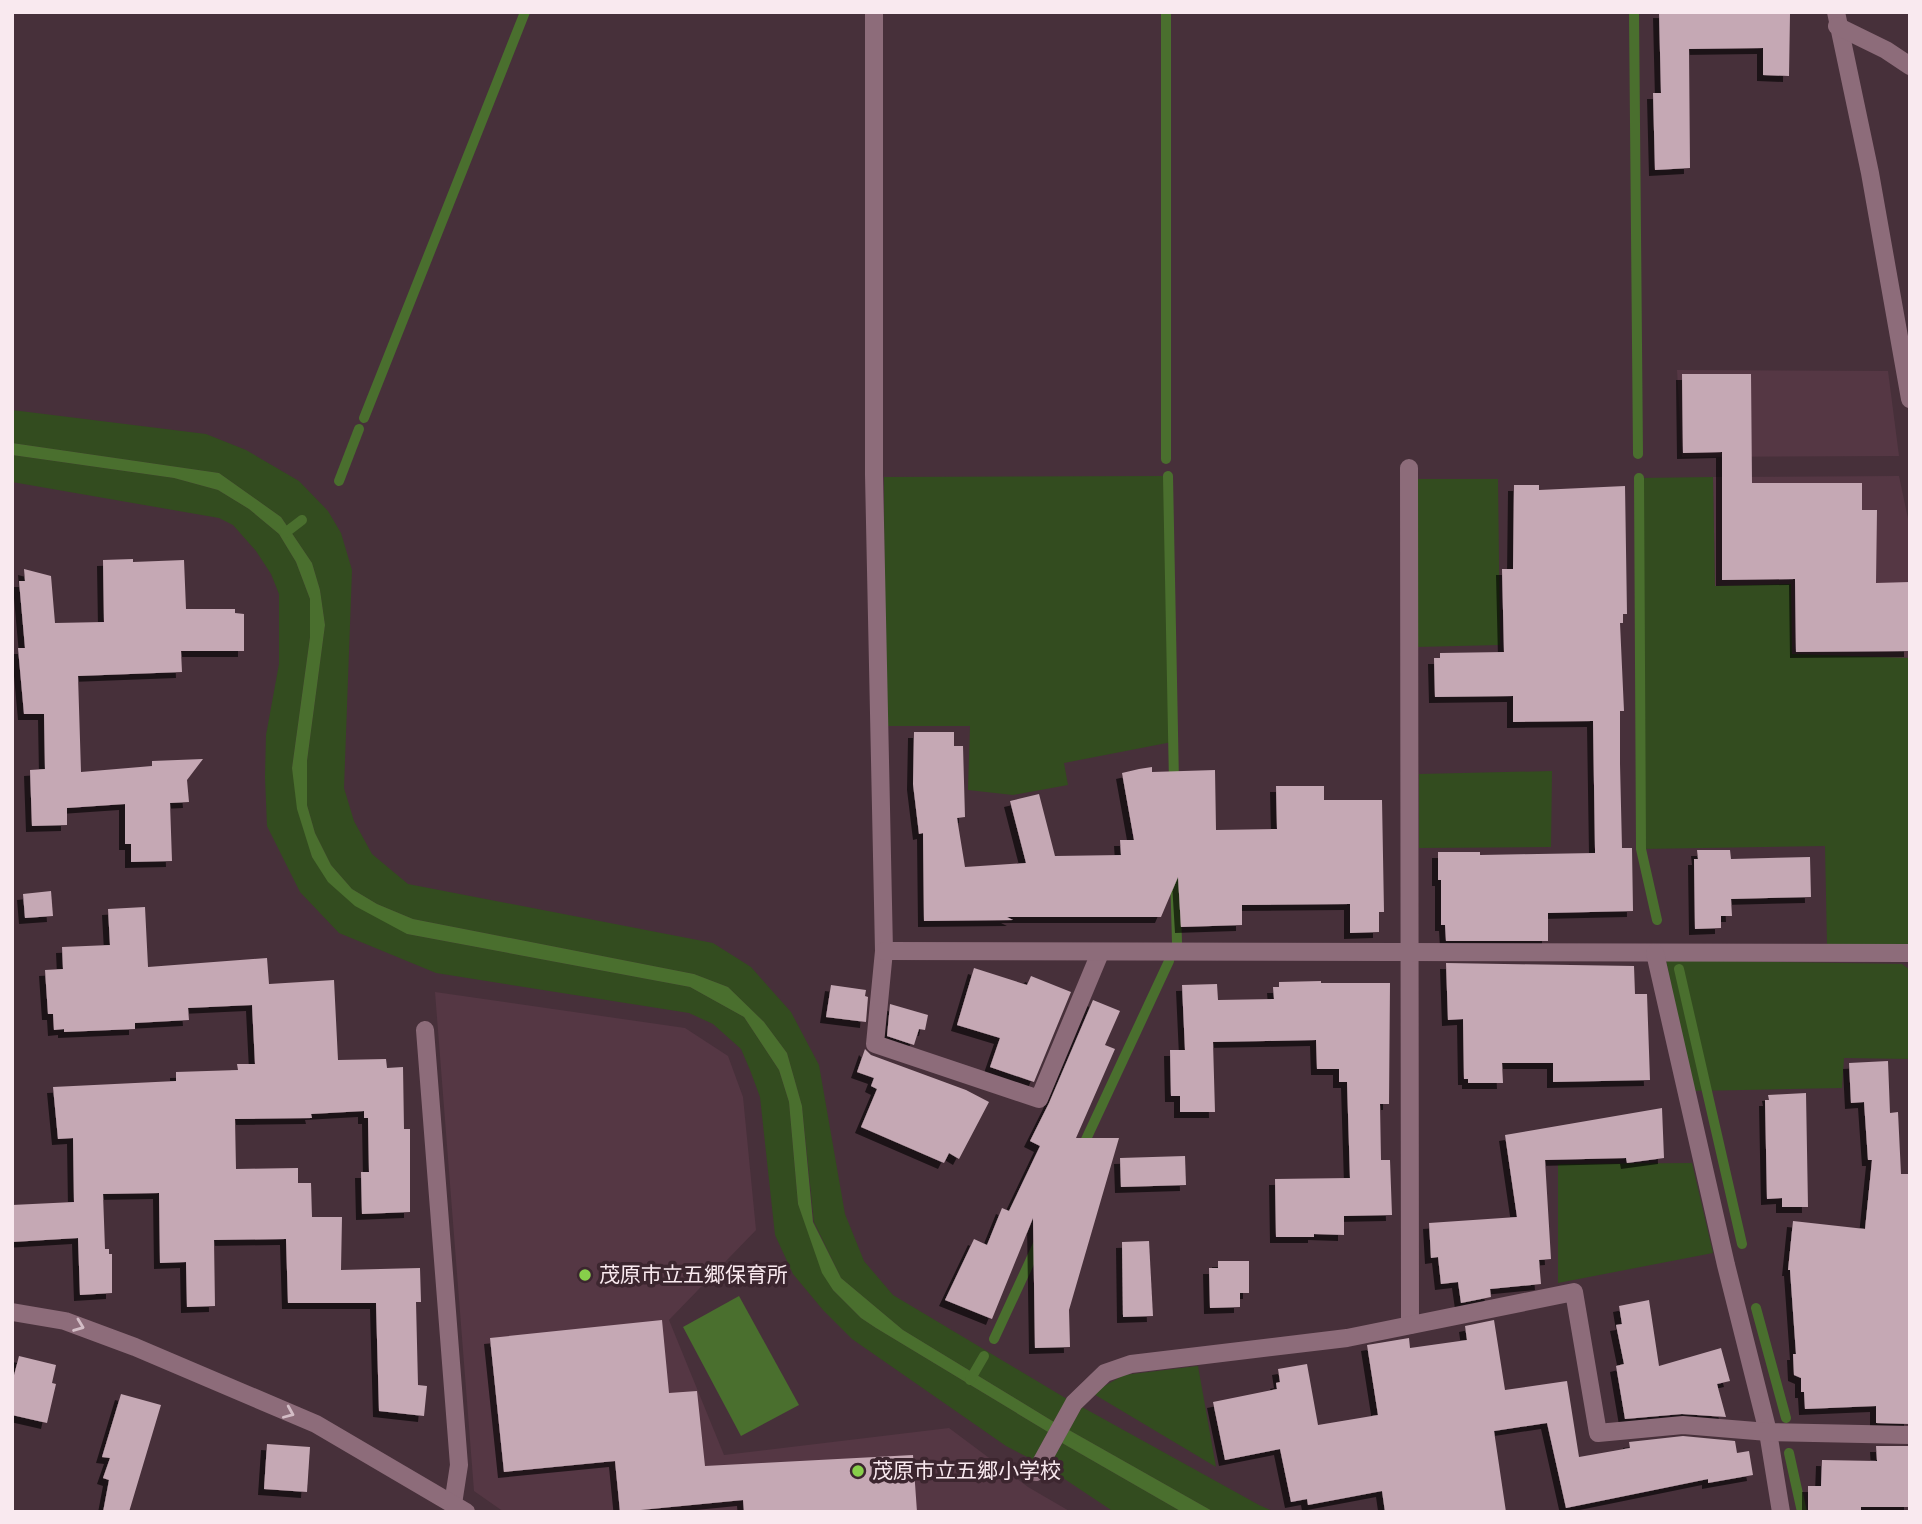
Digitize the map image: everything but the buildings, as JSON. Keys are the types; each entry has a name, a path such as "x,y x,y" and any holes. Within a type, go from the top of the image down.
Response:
{"street":[{"path":"874,12 874,475 884,951 875,1044 1039,1099 1100,953"},
{"path":"1837,19 1910,66"},
{"path":"1837,19 1870,173 1910,399"},
{"path":"1409,468 1410,1325"},
{"path":"884,951 1910,953"},
{"path":"1655,953 1726,1265 1768,1432 1781,1512"},
{"path":"425,1030 460,1508"},
{"path":"1038,1468 1074,1403 1105,1374 1131,1364 1347,1338 1574,1292 1598,1433 1683,1425 1768,1432 1910,1436"},
{"path":"12,1312 65,1321 135,1347 304,1419 460,1508"}],"shaded area":[{"path":"1677,370 1888,371 1899,456 1682,457"},
{"path":"12,410 206,434 246,450 299,481 328,511 341,533 352,570 344,788 354,821 372,854 408,884 713,943 751,967 791,1012 819,1065 845,1214 864,1261 893,1295 1067,1399 1054,1422 903,1330 841,1278 814,1222 802,1106 787,1053 764,1022 728,987 694,974 413,919 377,904 352,889 331,865 315,833 307,805 307,761 325,625 320,590 312,563 281,517 219,473 12,443"},
{"path":"12,443 219,473 281,517 312,563 320,590 325,625 307,761 307,805 315,833 331,865 352,889 377,904 413,919 694,974 728,987 764,1022 787,1053 802,1106 813,1222 841,1278 903,1330 1054,1422 1048,1432 876,1328 861,1318 833,1290 822,1273 798,1204 789,1102 779,1070 744,1017 690,987 407,934 355,906 328,882 312,857 297,809 292,768 310,637 310,599 296,562 279,534 249,509 218,490 174,478 12,455"},
{"path":"12,455 174,478 218,490 249,509 279,534 296,562 310,599 310,637 292,768 312,857 407,934 690,987 744,1017 779,1070 789,1102 798,1204 833,1290 861,1318 876,1328 1048,1432 1033,1460 1006,1446 852,1339 793,1274 775,1235 760,1097 741,1049 713,1024 689,1013 436,973 339,933 300,892 267,826 266,735 279,664 279,594 271,574 256,551 233,525 219,518 12,482"},
{"path":"1168,476 1172,742 1064,763 1068,785 1013,795 968,790 970,726 885,726 884,477"},
{"path":"1899,476 1910,528 1910,658 1792,654 1715,586 1713,477"},
{"path":"1713,477 1715,586 1791,584 1792,654 1910,658 1910,944 1827,944 1825,846 1641,849 1639,478"},
{"path":"1416,479 1498,479 1500,645 1417,647"},
{"path":"1552,771 1551,847 1419,848 1419,774"},
{"path":"1666,960 1902,964 1910,970 1910,1059 1844,1058 1842,1088 1693,1091"},
{"name":"茂原市立五郷保育所","path":"435,992 685,1028 728,1056 743,1097 756,1230 669,1320 724,1455 949,1428 1028,1487 1071,1512 504,1512 474,1491"},
{"path":"1692,1163 1713,1253 1558,1283 1558,1164"},
{"path":"739,1296 799,1405 741,1436 683,1327"},
{"path":"1198,1366 1216,1467 1092,1393 1124,1375"},
{"path":"1082,1407 1275,1512 1214,1512 1069,1430"},
{"path":"1069,1430 1214,1512 1182,1512 1062,1443"},
{"path":"1062,1443 1182,1512 1114,1512 1048,1468"}],"waterway":[{"path":"364,418 525,12"},
{"path":"1166,12 1166,459"},
{"path":"1634,12 1638,454"},
{"path":"339,481 359,429"},
{"path":"1168,476 1174,783"},
{"path":"1639,478 1641,849 1657,920"},
{"path":"285,533 302,520"},
{"path":"1175,872 1177,943"},
{"path":"1082,1148 1169,961"},
{"path":"1679,969 1742,1244"},
{"path":"994,1339 1038,1244"},
{"path":"1756,1308 1786,1418"},
{"path":"970,1380 984,1356"},
{"path":"1789,1453 1802,1512"}],"place":[{"name":"茂原市立五郷保育所","path":"585,1275"},
{"name":"茂原市立五郷小学校","path":"858,1471"}]}
